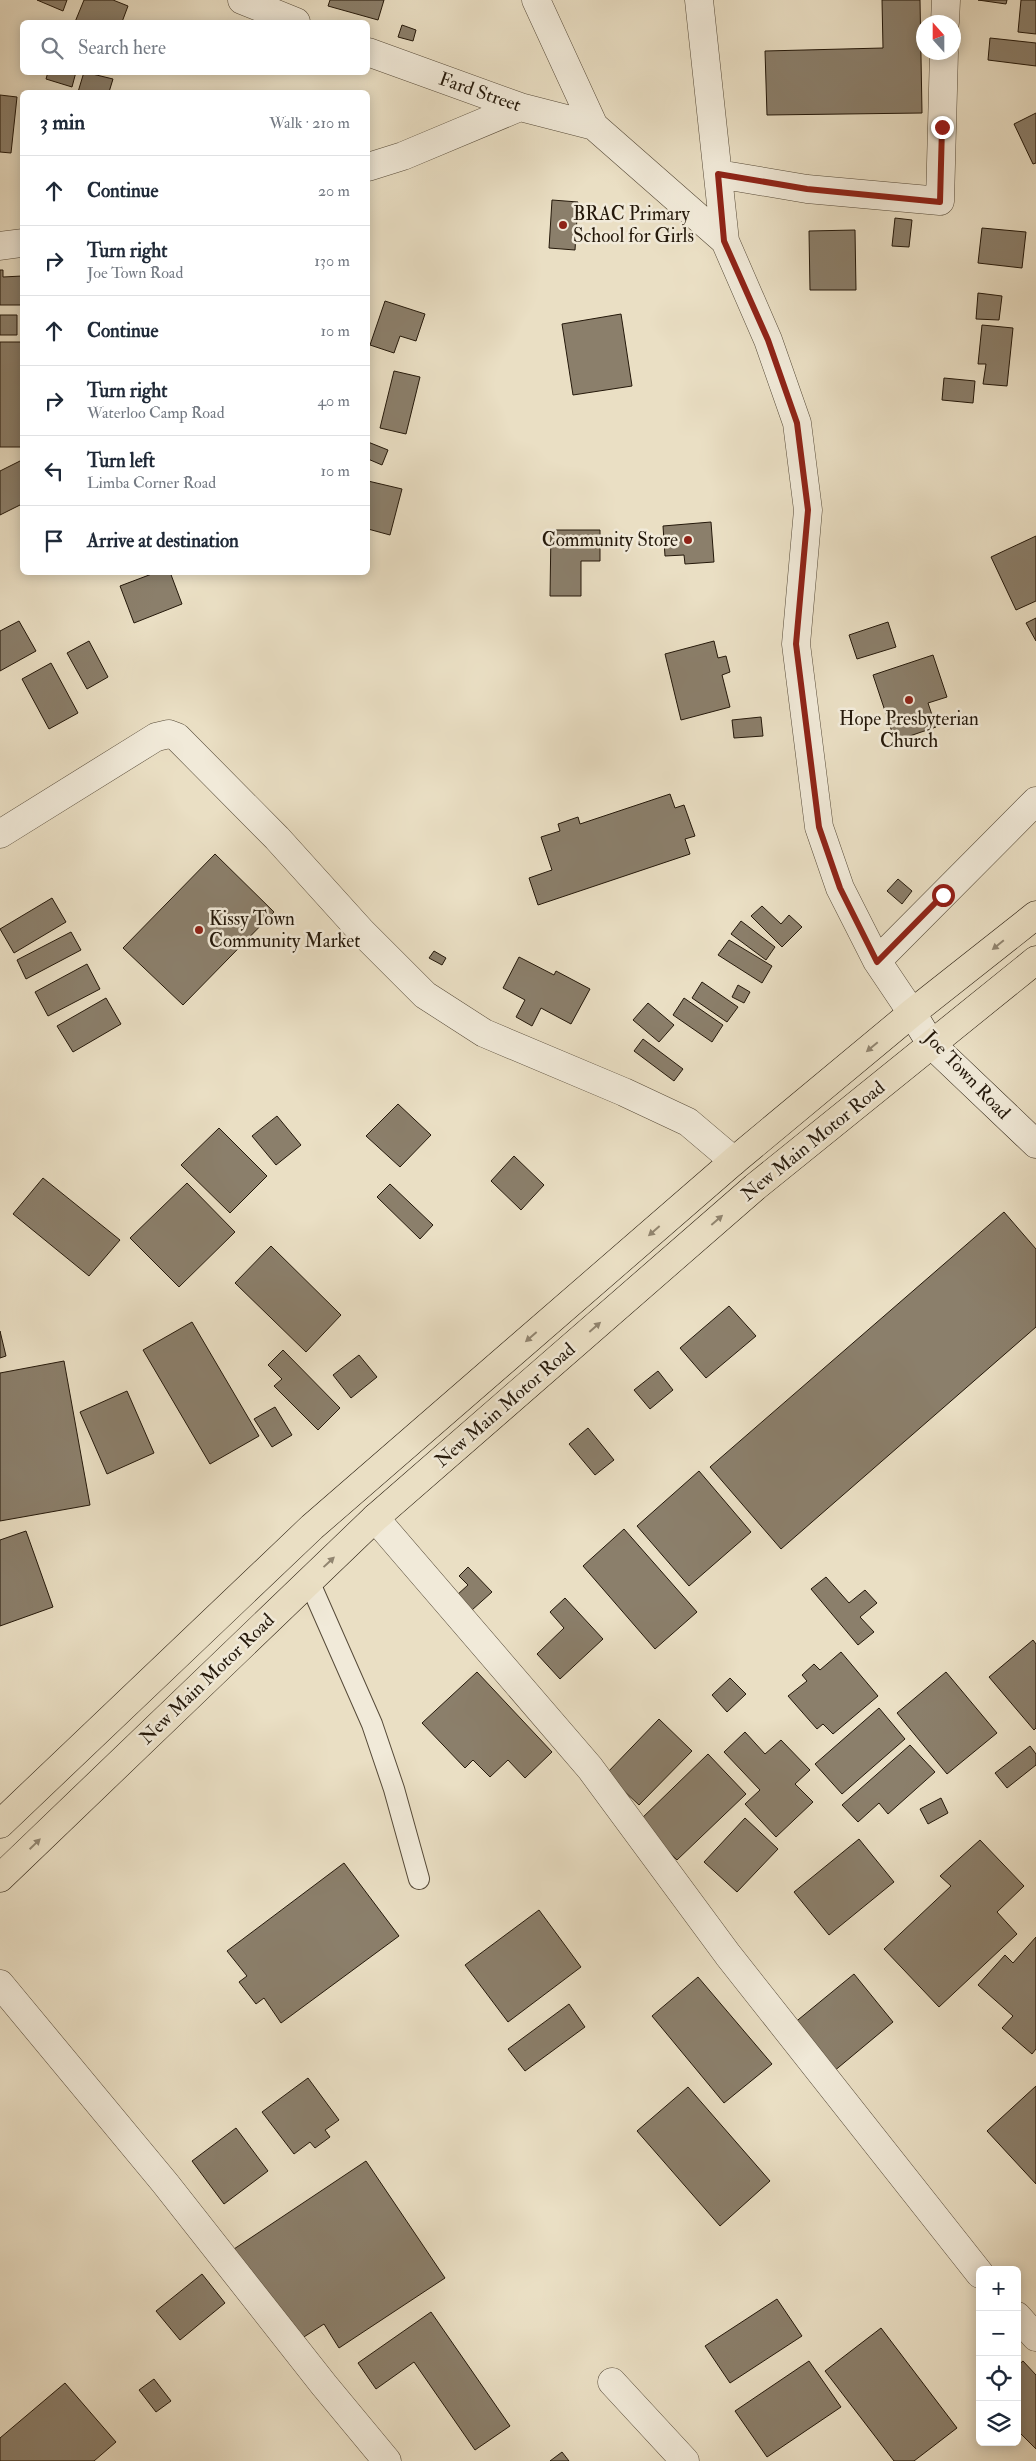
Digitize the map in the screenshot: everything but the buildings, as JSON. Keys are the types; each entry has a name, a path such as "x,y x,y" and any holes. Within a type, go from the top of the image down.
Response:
{"highway":[{"name":"New Main Motor Road","path":"0,1824 312,1527 734,1161 912,1014 1036,915"},
{"name":"New Main Motor Road","path":"0,1878 375,1518 755,1187 1036,960"}],"street":[{"path":"242,0 291,20"},
{"name":"Joe Town Road","path":"536,0 594,126 724,241 768,340 797,423 808,510 796,644 819,827 840,888 877,962 931,1044 1036,1144"},
{"path":"699,0 724,241"},
{"path":"945,15 946,0"},
{"name":"Fard Street","path":"370,53 520,107 594,126"},
{"path":"718,174 807,189 940,202 944,60"},
{"path":"370,165 402,156 520,107"},
{"path":"0,246 20,243"},
{"path":"0,834 156,737 169,734 177,737 277,838 361,931 425,995 484,1033 624,1092 688,1122 734,1161"},
{"path":"877,962 1036,802"},
{"path":"375,1518 590,1768 728,1955 976,2269"},
{"path":"0,1984 165,2183 324,2385 387,2461"},
{"path":"1021,2320 1036,2337"},
{"path":"612,2382 685,2461"}],"lane":[{"path":"309,1581 372,1724 394,1788 419,1879"}],"place":[{"name":"BRAC Primary School for Girls","path":"563,225"},
{"name":"Community Store","path":"688,540"},
{"name":"Hope Presbyterian Church","path":"909,700"},
{"name":"Kissy Town Community Market","path":"199,930"}],"route":[{"path":"942,127 940,202 807,189 718,174 724,241 768,340 797,423 808,510 796,644 819,827 840,888 877,962 943,895"}]}
